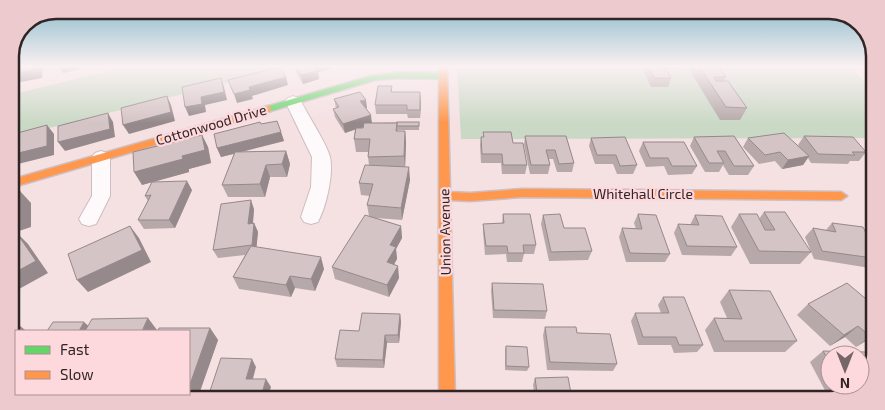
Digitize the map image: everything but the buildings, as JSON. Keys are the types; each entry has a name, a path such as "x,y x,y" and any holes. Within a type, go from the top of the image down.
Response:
{"street":[{"name":"Cottonwood Drive","path":"19,181 349,85"},
{"name":"Union Avenue","path":"443,85 447,391"},
{"path":"292,101 321,157 320,187 311,217"},
{"path":"89,219 101,196 101,157"},
{"name":"Whitehall Circle","path":"445,196 470,197 522,193 841,196"}],"green space":[{"path":"50,85 218,85 19,136 19,93"},
{"path":"458,85 866,85 866,138 461,139"}],"traffic: fast":[{"path":"268,109 350,85"}],"traffic: slow":[{"path":"443,85 447,391"},
{"path":"19,181 268,109"},
{"path":"445,196 470,197 522,193 841,196"}]}
